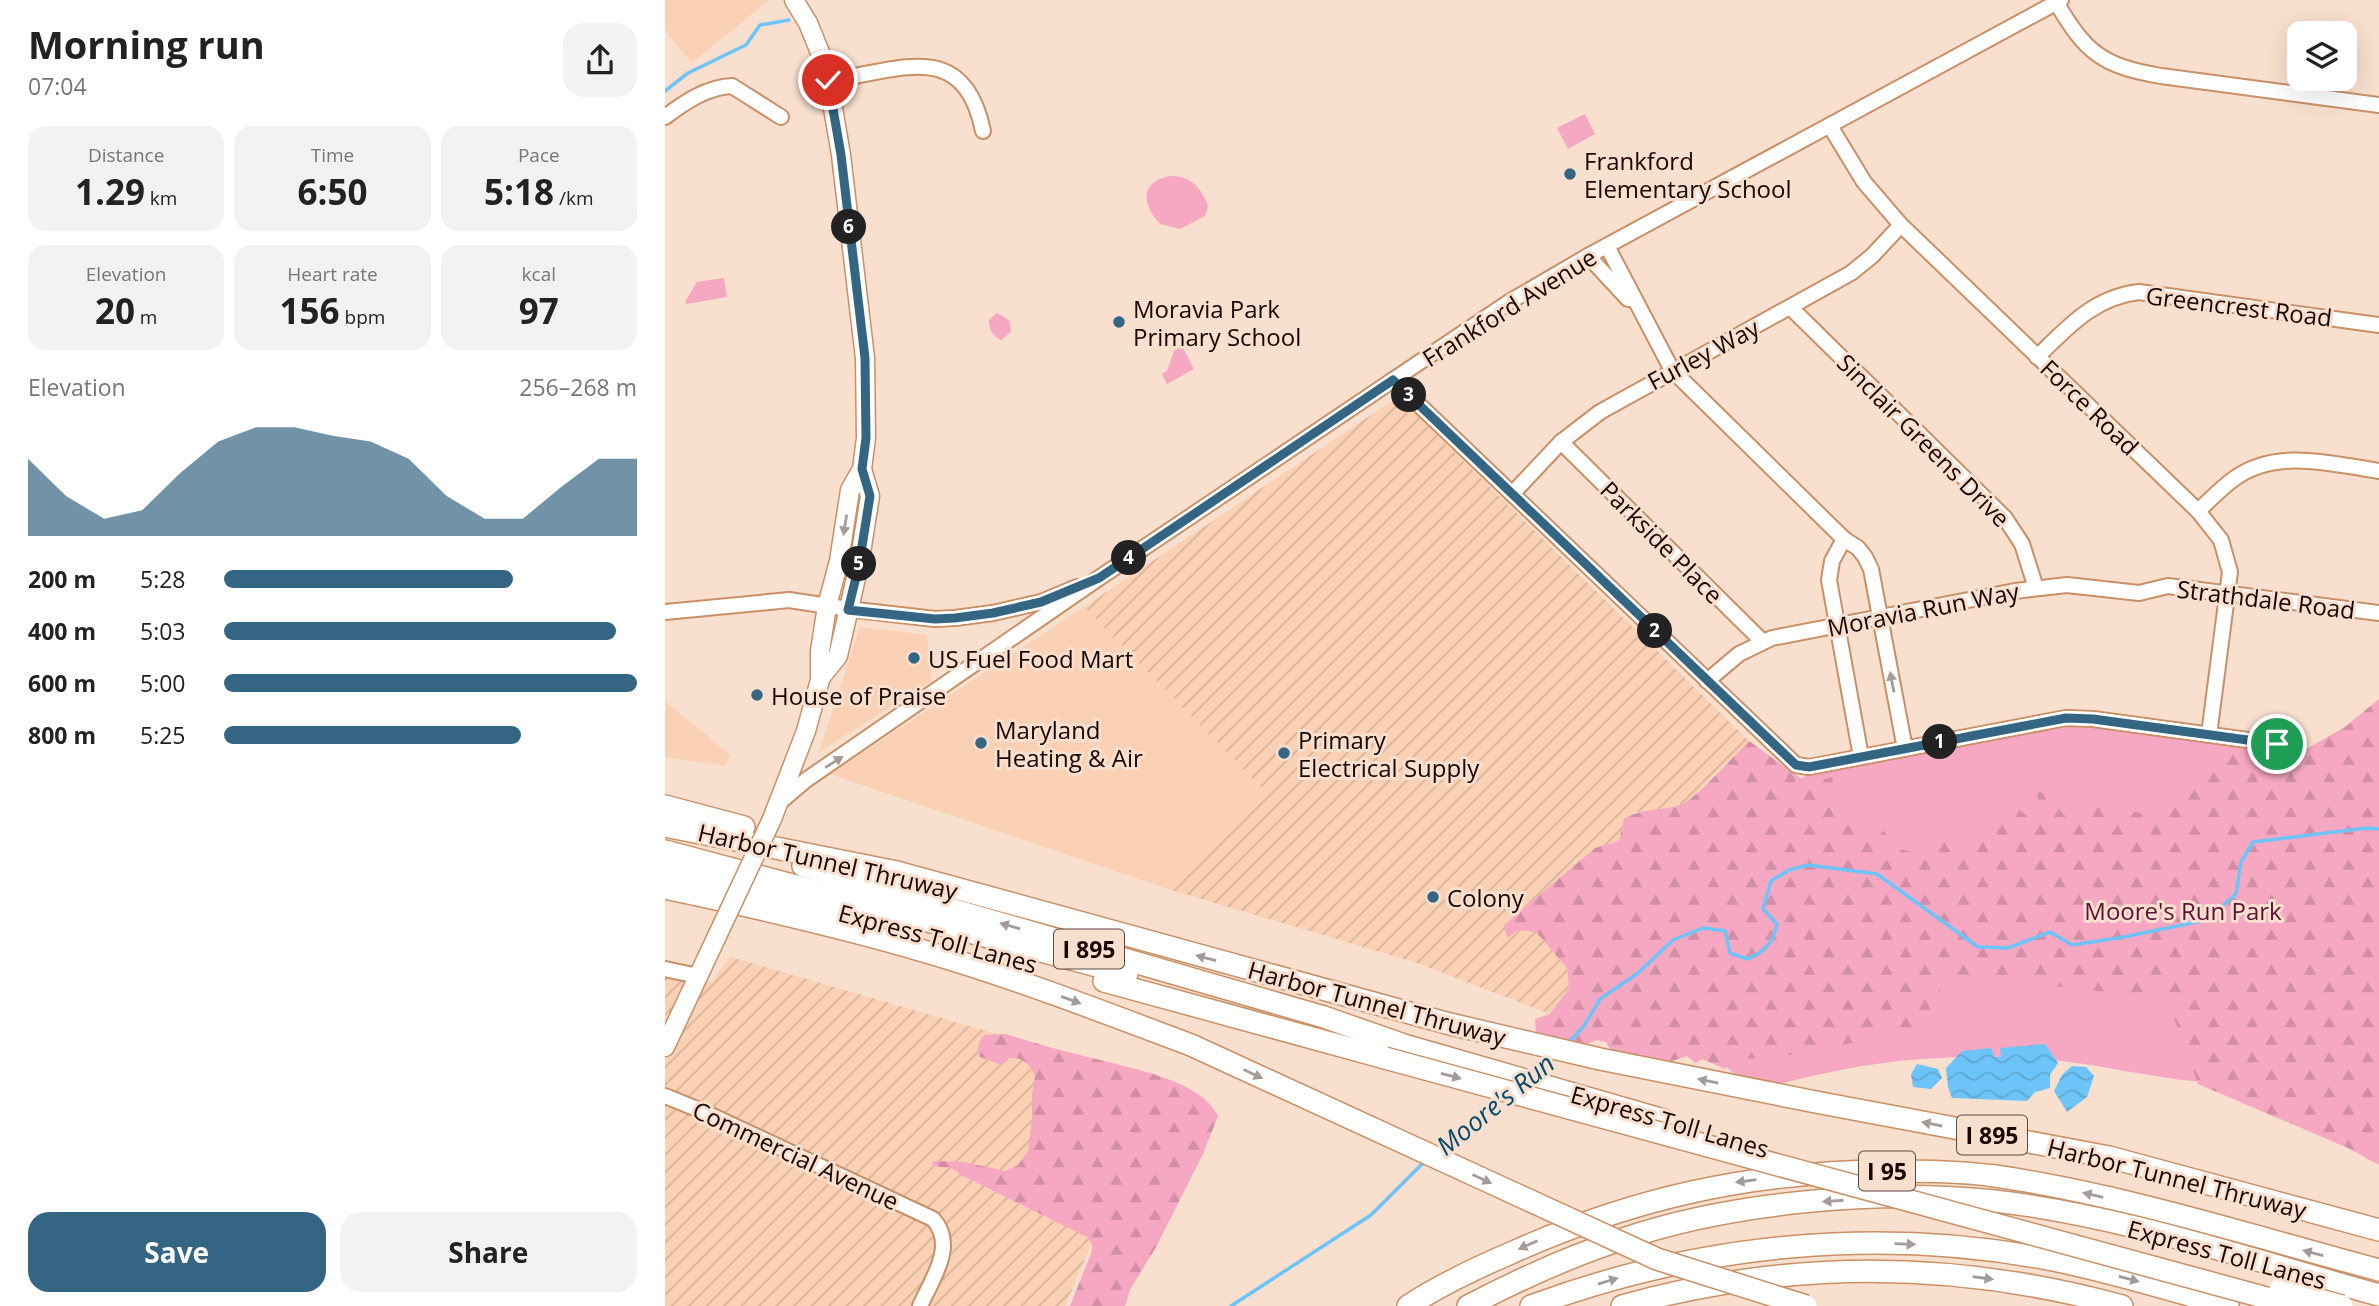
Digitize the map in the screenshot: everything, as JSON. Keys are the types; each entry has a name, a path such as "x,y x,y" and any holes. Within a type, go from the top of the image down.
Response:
{"highway":[{"path":"665,806 897,872"},
{"name":"Harbor Tunnel Thruway","path":"665,826 897,872 1517,1040 1835,1106 2109,1157 2379,1230"},
{"name":"Express Toll Lanes","path":"665,832 807,867 1324,1017 1404,1045 1677,1124 2342,1306"},
{"path":"665,851 1322,1027 1404,1045"},
{"name":"Express Toll Lanes","path":"665,867 1126,987 2296,1306"},
{"name":"I 895","path":"665,888 949,958 1049,992 1191,1045 1657,1259 1806,1306"},
{"path":"665,900 789,924 825,926"},
{"name":"I 95","path":"1408,1306 1483,1265 1545,1237 1612,1213 1672,1195 1740,1181 1828,1171 1915,1171 1993,1176 2086,1193 2379,1270"},
{"name":"Express Toll Lanes","path":"1468,1306 1571,1259 1623,1239 1683,1222 1752,1209 1834,1200 1916,1196 1995,1202 2082,1216 2379,1295"},
{"name":"Express Toll Lanes","path":"1531,1306 1638,1272 1691,1260 1768,1248 1863,1243 1949,1246 2032,1256 2228,1306"},
{"path":"1622,1306 1686,1289 1735,1280 1822,1272 1884,1271 2008,1281 2122,1306"}],"main road":[{"path":"665,1047 776,811 806,731 821,677 820,652 827,606 839,561 850,490 862,469 866,438 865,358 841,155 828,80 817,41 794,0"},
{"path":"821,677 838,656 859,565 870,496 862,469"}],"street":[{"path":"2059,1 2086,47 2126,69 2379,105"},
{"name":"Frankford Avenue","path":"776,811 806,780 1099,578 1509,302 1588,256 2059,1"},
{"path":"828,80 902,66 941,69 972,95 983,131"},
{"path":"665,117 696,96 732,86 781,117"},
{"name":"Force Road","path":"1830,125 1864,182 1901,225 2198,511 2221,540 2230,572 2209,735"},
{"name":"Furley Way","path":"1512,494 1561,442 1599,412 1858,269 1901,225"},
{"path":"1607,246 1672,370 1844,539 1865,556 1871,569 1905,748"},
{"path":"1588,256 1641,312"},
{"name":"Greencrest Road","path":"2038,357 2083,313 2115,297 2139,292 2379,325"},
{"name":"Sinclair Greens Drive","path":"1790,307 2005,518 2022,544 2036,588"},
{"path":"1393,380 1796,765 1809,767 2066,718 2093,719 2277,744"},
{"name":"Parkside Place","path":"1561,442 1762,641"},
{"path":"2198,511 2235,478 2267,464 2295,460 2379,471"},
{"path":"1844,539 1832,561 1829,580 1861,757"},
{"path":"665,612 789,600 848,610 935,619 993,613 1041,602 1099,578"},
{"name":"Moravia Run Way","path":"1707,681 1729,661 1762,641 1836,625 2036,588 2082,586 2139,593 2153,590"},
{"name":"Strathdale Road","path":"2153,590 2168,586 2379,613"},
{"path":"993,613 1025,616 1039,621"},
{"path":"665,969 698,976"},
{"name":"Commercial Avenue","path":"665,1096 926,1215 940,1228 944,1246 919,1306"}],"shaded area":[{"path":"665,0 769,0 692,63 665,31"},
{"path":"1398,397 1749,741 1685,804 1635,812 1619,841 1595,848 1504,925 1536,932 1567,968 1569,988 1550,1014 1417,963 1168,889 1268,794 1084,607"},
{"path":"1084,607 1268,794 1168,889 830,774"},
{"path":"860,627 927,635 932,681 819,752"},
{"path":"665,701 730,755 726,766 665,757"},
{"path":"730,957 1160,1081 1065,1306 665,1306 665,976 711,983"}],"green space":[{"path":"1585,114 1595,134 1568,149 1557,128"},
{"path":"1169,176 1194,183 1208,206 1205,216 1180,229 1160,224 1147,202 1146,195 1152,184"},
{"path":"724,278 727,297 686,304 697,282"},
{"path":"997,313 1009,320 1011,331 1002,340 994,335 989,326 989,320"},
{"path":"1182,346 1194,369 1167,384 1162,374 1167,371 1174,351"},
{"name":"Moore's Run Park","path":"2379,699 2379,1165 2348,1148 2198,1084 2167,999 2009,981 1942,981 1933,1023 1810,1052 1735,1059 1725,1069 1702,1059 1695,1063 1687,1056 1672,1061 1611,1051 1606,1042 1597,1040 1587,1044 1536,1033 1535,1019 1550,1014 1569,988 1567,968 1536,932 1518,930 1507,938 1504,925 1595,848 1619,841 1624,819 1637,813 1687,802 1749,741 1802,779 1794,782 1810,787 1820,780 1832,777 1839,805 1859,823 1874,823 1896,846 1919,854 1925,845 1987,837 1998,829 1998,802 2011,804 2029,817 2042,809 2036,792 2047,793 2064,815 2105,799 2119,809 2155,816 2170,794 2185,794 2207,761 2220,752 2287,760 2345,727"},
{"name":"Moore's Run Park","path":"2079,726 2273,750 2379,767 2202,1082 2053,1060 1979,1057 1880,1063 1751,1090 1655,999 1656,812 1803,778 1809,772 2056,727"},
{"path":"1006,1034 1166,1078 1198,1094 1210,1104 1218,1116 1203,1154 1156,1247 1130,1290 1125,1306 1070,1306 1092,1251 1092,1244 1087,1237 951,1168 933,1166 935,1161 964,1162 1005,1171 1018,1165 1028,1151 1035,1076 1033,1072 1022,1060 1009,1058 1005,1063 999,1064 980,1057 977,1051 985,1035"}],"water":[{"path":"2045,1044 2058,1063 2050,1075 2050,1088 2035,1092 2027,1101 1952,1098 1946,1068 1962,1051 1991,1048 1995,1057 2001,1057 2000,1048"},
{"path":"1917,1064 1938,1069 1942,1078 1931,1089 1913,1087 1911,1074"},
{"path":"2072,1066 2086,1067 2094,1076 2087,1097 2067,1112 2054,1091 2062,1075"}],"waterway":[{"path":"665,91 688,73 746,45 760,25 789,20"},
{"name":"Moore's Run","path":"1568,1043 1584,1026 1600,999 1638,973 1673,940 1703,928 1725,931 1730,953 1747,959 1763,950 1770,942 1777,924 1763,909 1771,881 1789,870 1808,865 1877,874 1978,947 2008,948 2050,932 2072,945 2206,920 2236,894 2241,862 2253,842 2366,828 2379,829"},
{"name":"Moore's Run","path":"1534,1073 1556,1057"},
{"name":"Moore's Run","path":"1438,1149 1503,1097"},
{"name":"Moore's Run","path":"1231,1306 1371,1215 1425,1161"}],"place":[{"name":"Frankford Elementary School","path":"1570,174"},
{"name":"Moravia Park Primary School","path":"1119,322"},
{"name":"US Fuel Food Mart","path":"914,658"},
{"name":"House of Praise","path":"757,695"},
{"name":"Maryland Heating & Air","path":"981,743"},
{"name":"Primary Electrical Supply","path":"1284,753"},
{"name":"Colony","path":"1433,897"}],"route":[{"path":"828,80 841,155 865,358 866,438 862,469 870,496 859,565 848,610 935,619 955,618 1041,602 1099,578 1393,380 1796,765 1809,767 2066,718 2093,719 2277,744"}]}
